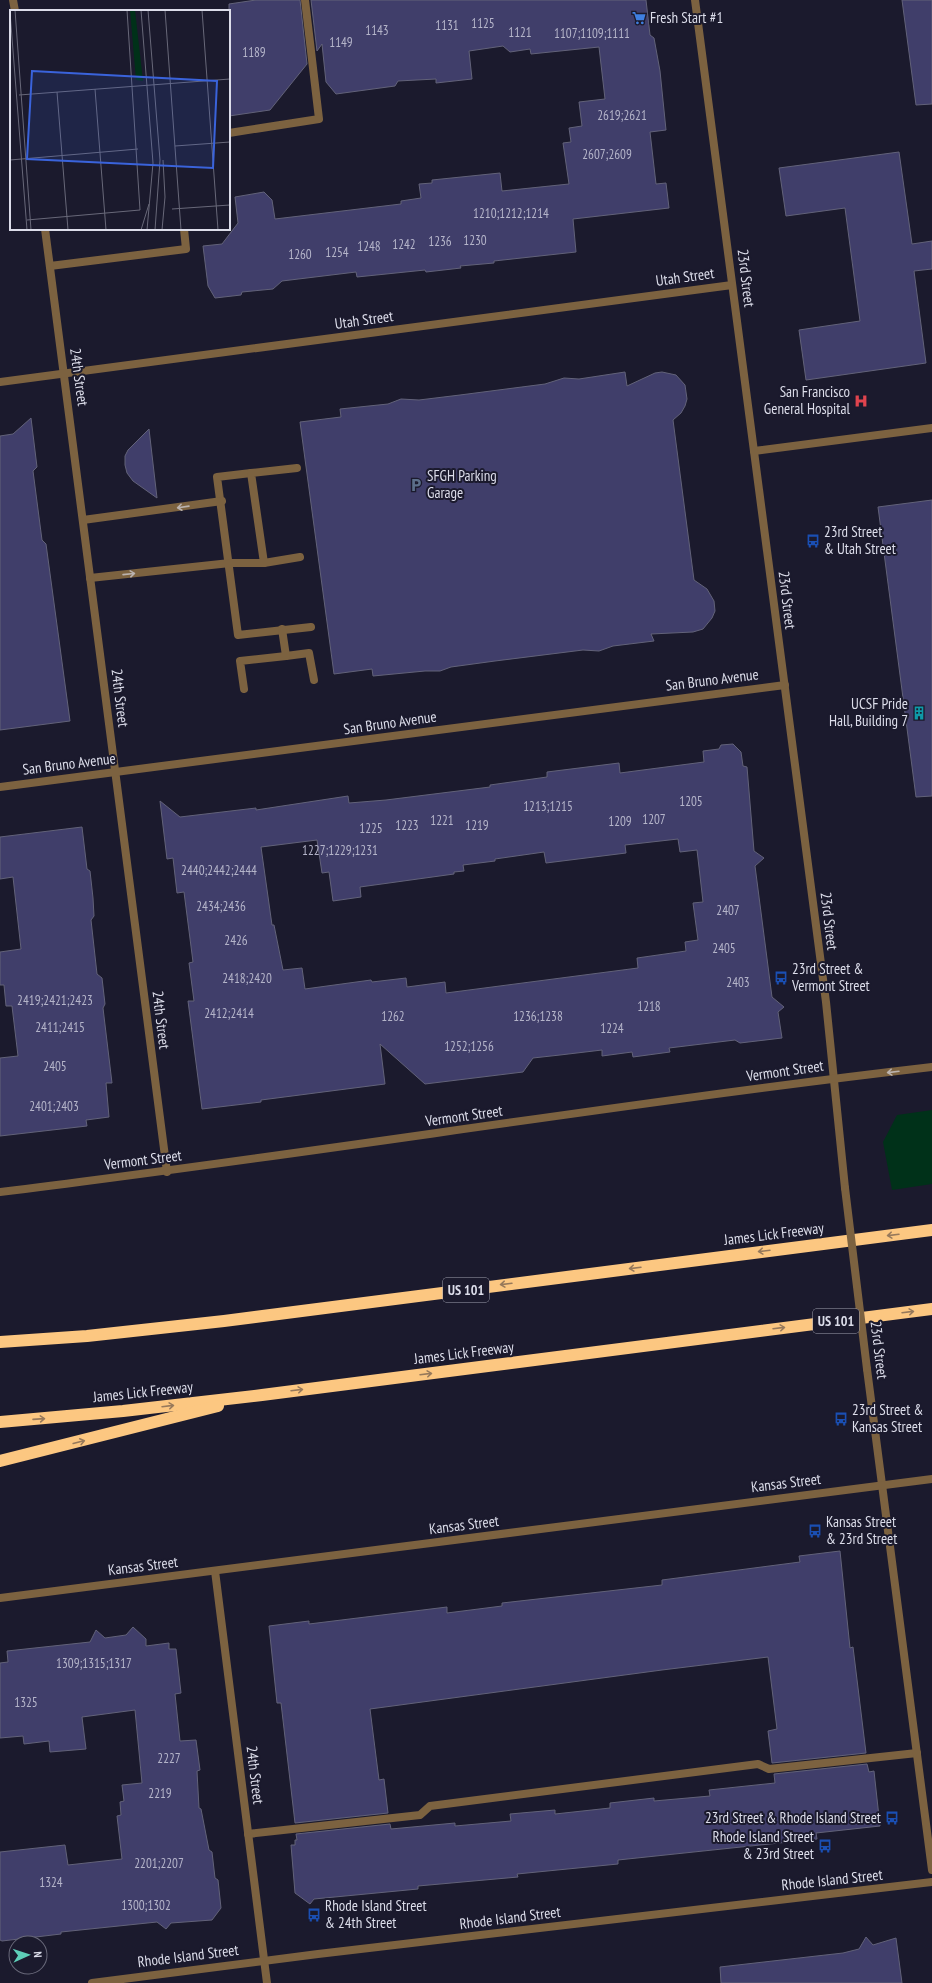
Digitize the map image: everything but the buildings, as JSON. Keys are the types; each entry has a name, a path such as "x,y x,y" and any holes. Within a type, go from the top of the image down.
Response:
{"highway":[{"name":"James Lick Freeway","path":"0,1342 87,1336 224,1321 932,1230"},
{"name":"James Lick Freeway","path":"0,1422 262,1395 932,1309"},
{"path":"0,1461 262,1395"}],"street":[{"path":"13,0 15,10"},
{"path":"230,133 319,119 305,0"},
{"name":"23rd Street","path":"695,0 826,1002 845,1188 867,1369 932,1870"},
{"name":"24th Street","path":"45,230 167,1172"},
{"path":"50,266 186,249 184,230"},
{"name":"Utah Street","path":"0,382 732,285"},
{"path":"754,451 932,428"},
{"path":"297,468 218,477 238,635 310,627"},
{"path":"251,473 264,563"},
{"path":"83,520 222,501"},
{"path":"90,578 230,563 264,563 300,557"},
{"path":"282,629 286,656"},
{"path":"244,689 240,662 309,653 314,680"},
{"name":"San Bruno Avenue","path":"0,787 784,685"},
{"name":"Vermont Street","path":"0,1192 167,1172 834,1079 932,1067"},
{"name":"Kansas Street","path":"0,1598 932,1479"},
{"name":"24th Street","path":"215,1571 267,1983"},
{"path":"248,1834 420,1815 430,1806 758,1764 769,1769 917,1753"},
{"name":"Rhode Island Street","path":"92,1983 264,1961 932,1882"}],"green space":[{"path":"932,1110 932,1184 892,1190 883,1142 897,1115"}],"place":[{"name":"Fresh Start #1","path":"639,18"},
{"name":"San Francisco General Hospital","path":"861,401"},
{"name":"SFGH Parking Garage","path":"416,485"},
{"name":"23rd Street & Utah Street","path":"813,541"},
{"name":"UCSF Pride Hall, Building 7","path":"919,713"},
{"name":"23rd Street & Vermont Street","path":"781,978"},
{"name":"23rd Street & Kansas Street","path":"841,1419"},
{"name":"Kansas Street & 23rd Street","path":"815,1531"},
{"name":"23rd Street & Rhode Island Street","path":"892,1818"},
{"name":"Rhode Island Street & 23rd Street","path":"825,1846"},
{"name":"Rhode Island Street & 24th Street","path":"314,1915"}]}
